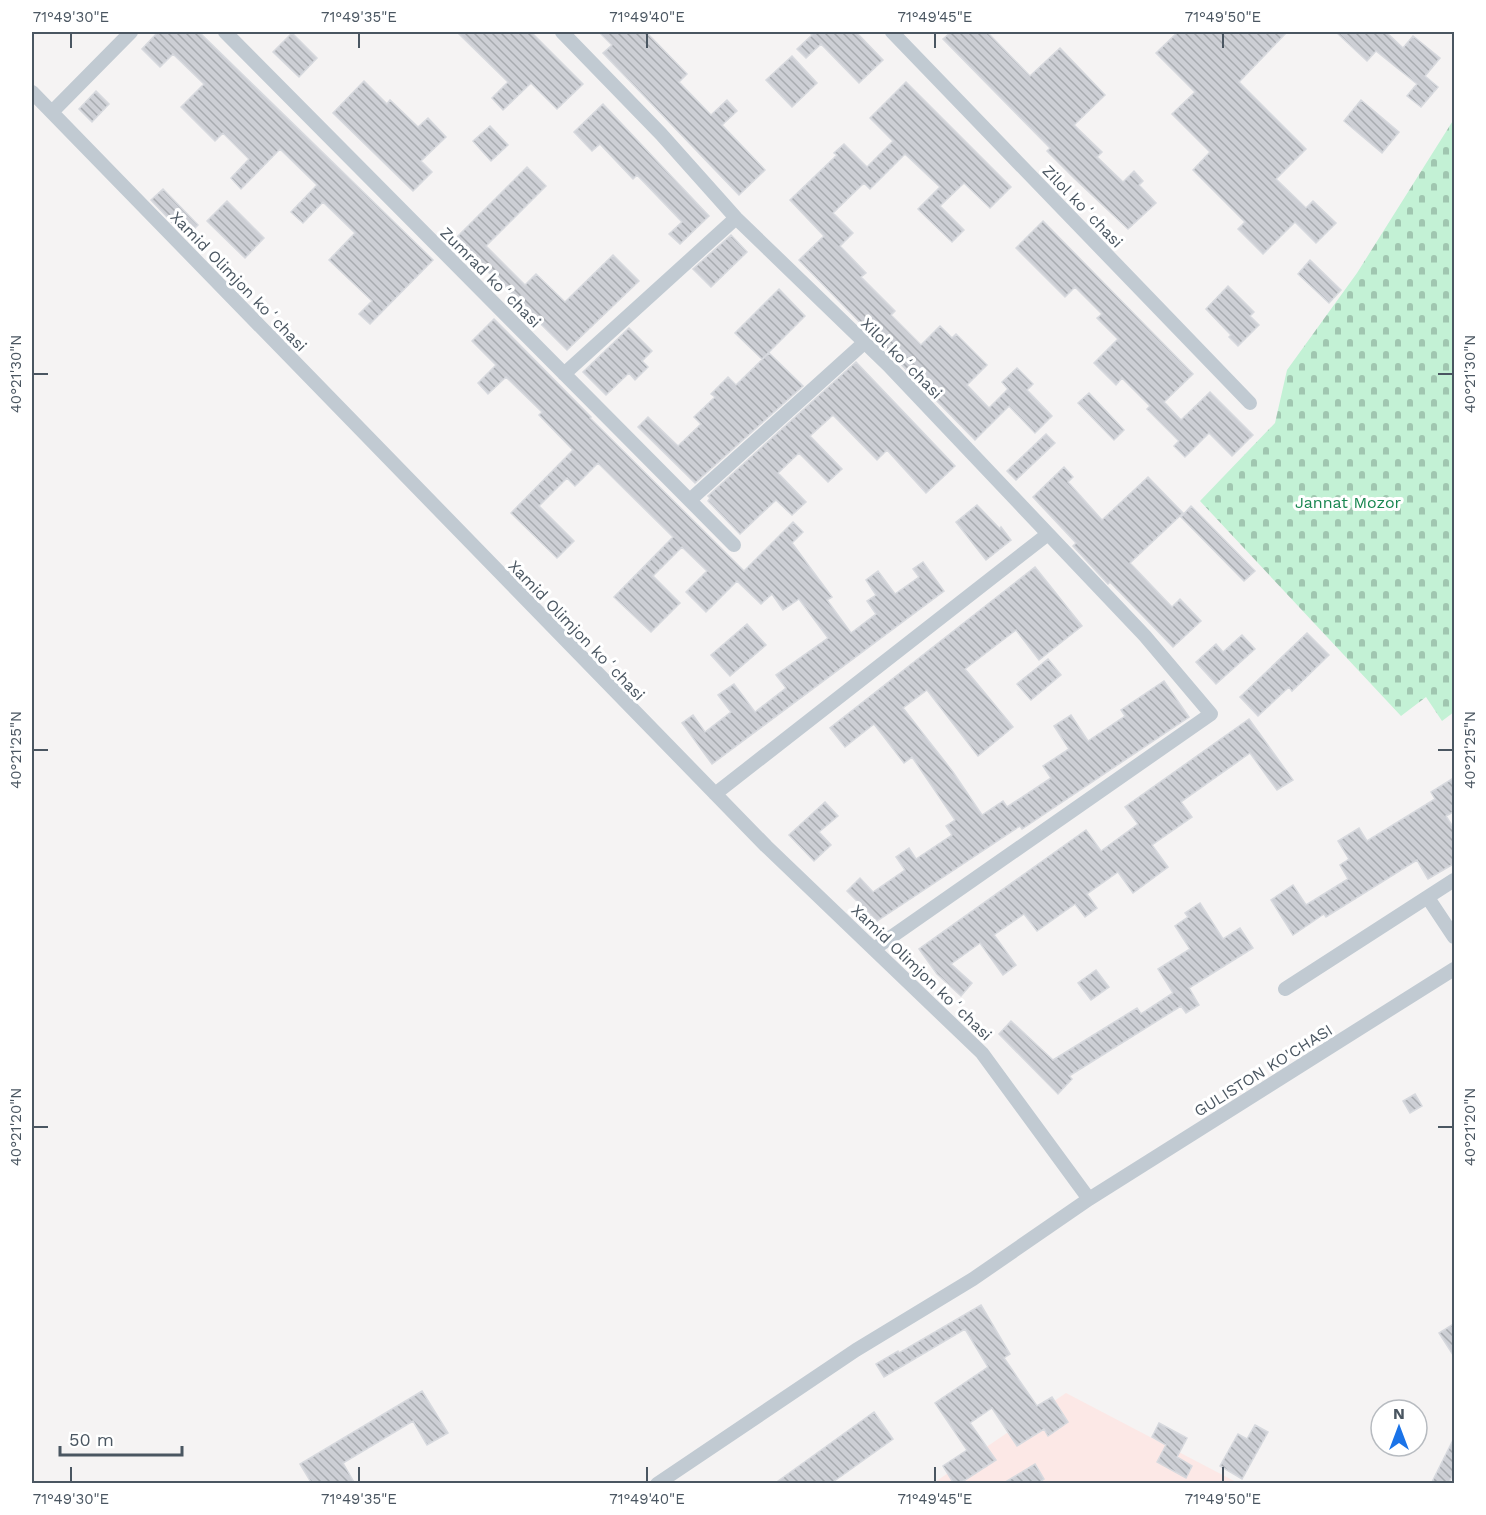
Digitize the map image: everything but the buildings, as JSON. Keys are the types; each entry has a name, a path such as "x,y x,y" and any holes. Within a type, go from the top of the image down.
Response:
{"street":[{"path":"52,112 131,32"},
{"name":"Zumrad koʻchasi","path":"225,32 734,545"},
{"name":"Xilol koʻchasi","path":"562,32 661,134 736,218 865,342 1048,534 1145,636 1211,714 874,949"},
{"name":"Zilol koʻchasi","path":"891,32 1250,404"},
{"name":"Xamid Olimjon koʻchasi","path":"32,92 766,846 982,1053 1089,1199"},
{"path":"564,374 736,218"},
{"path":"690,500 865,342"},
{"path":"715,794 1048,534"},
{"path":"1285,988 1455,880"},
{"path":"1428,898 1455,937"},
{"name":"GULISTON KO'CHASI","path":"657,1484 856,1350 973,1279 1089,1199 1455,969"}],"shaded area":[{"path":"1066,1393 1238,1483 932,1484"}],"green space":[{"name":"Jannat Mozor","path":"1454,119 1454,712 1442,721 1426,697 1401,716 1200,501 1275,423 1287,370 1357,273"}]}
